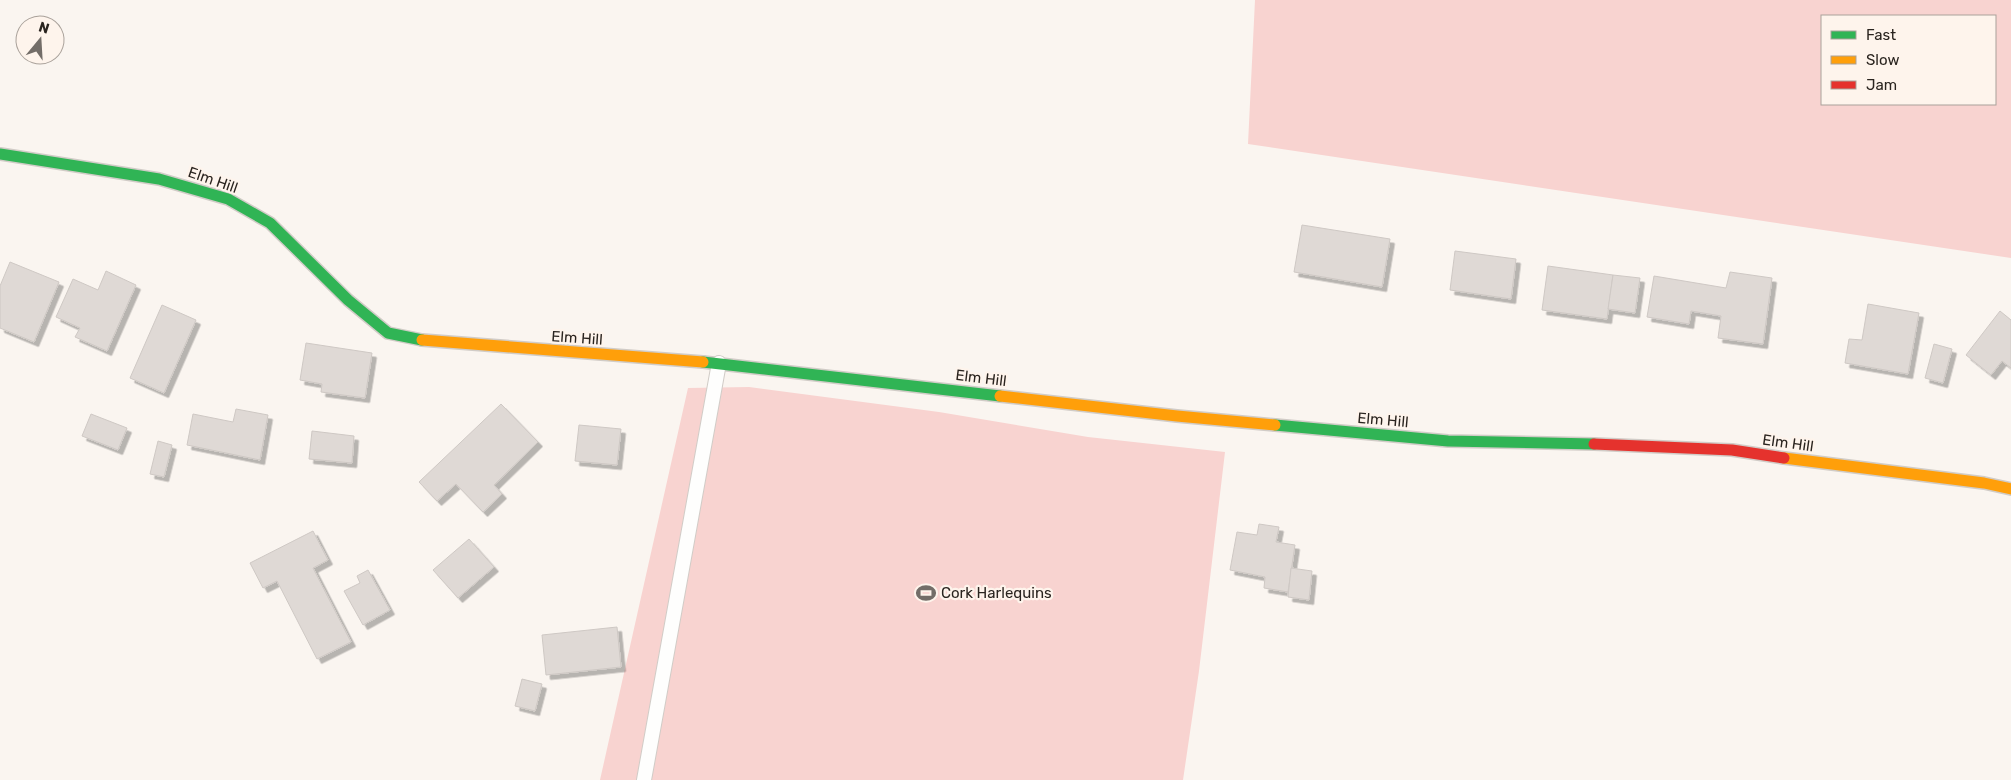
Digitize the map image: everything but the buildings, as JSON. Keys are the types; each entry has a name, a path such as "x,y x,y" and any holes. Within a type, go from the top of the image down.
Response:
{"street":[{"name":"Elm Hill","path":"0,154 159,179 228,199 270,223 348,300 388,333 425,341 719,363 1178,416 1448,441 1607,444 1732,450 1855,468 1984,483 2011,489"}],"lane":[{"path":"644,780 719,363"}],"shaded area":[{"path":"1255,0 2011,0 2011,258 1248,144"},
{"name":"Cork Harlequins","path":"749,387 939,412 1088,437 1225,452 1199,671 1183,780 600,780 688,388"}],"traffic: fast":[{"path":"0,154 159,179 228,199 270,223 348,300 388,333 422,340"},
{"path":"703,362 1000,396"},
{"path":"1275,425 1448,441 1594,444"}],"traffic: slow":[{"path":"422,340 703,362"},
{"path":"1000,396 1275,425"},
{"path":"1784,458 1984,483 2011,489"}],"traffic: jam":[{"path":"1594,444 1732,450 1784,458"}],"place":[{"name":"Cork Harlequins","path":"926,593"}]}
